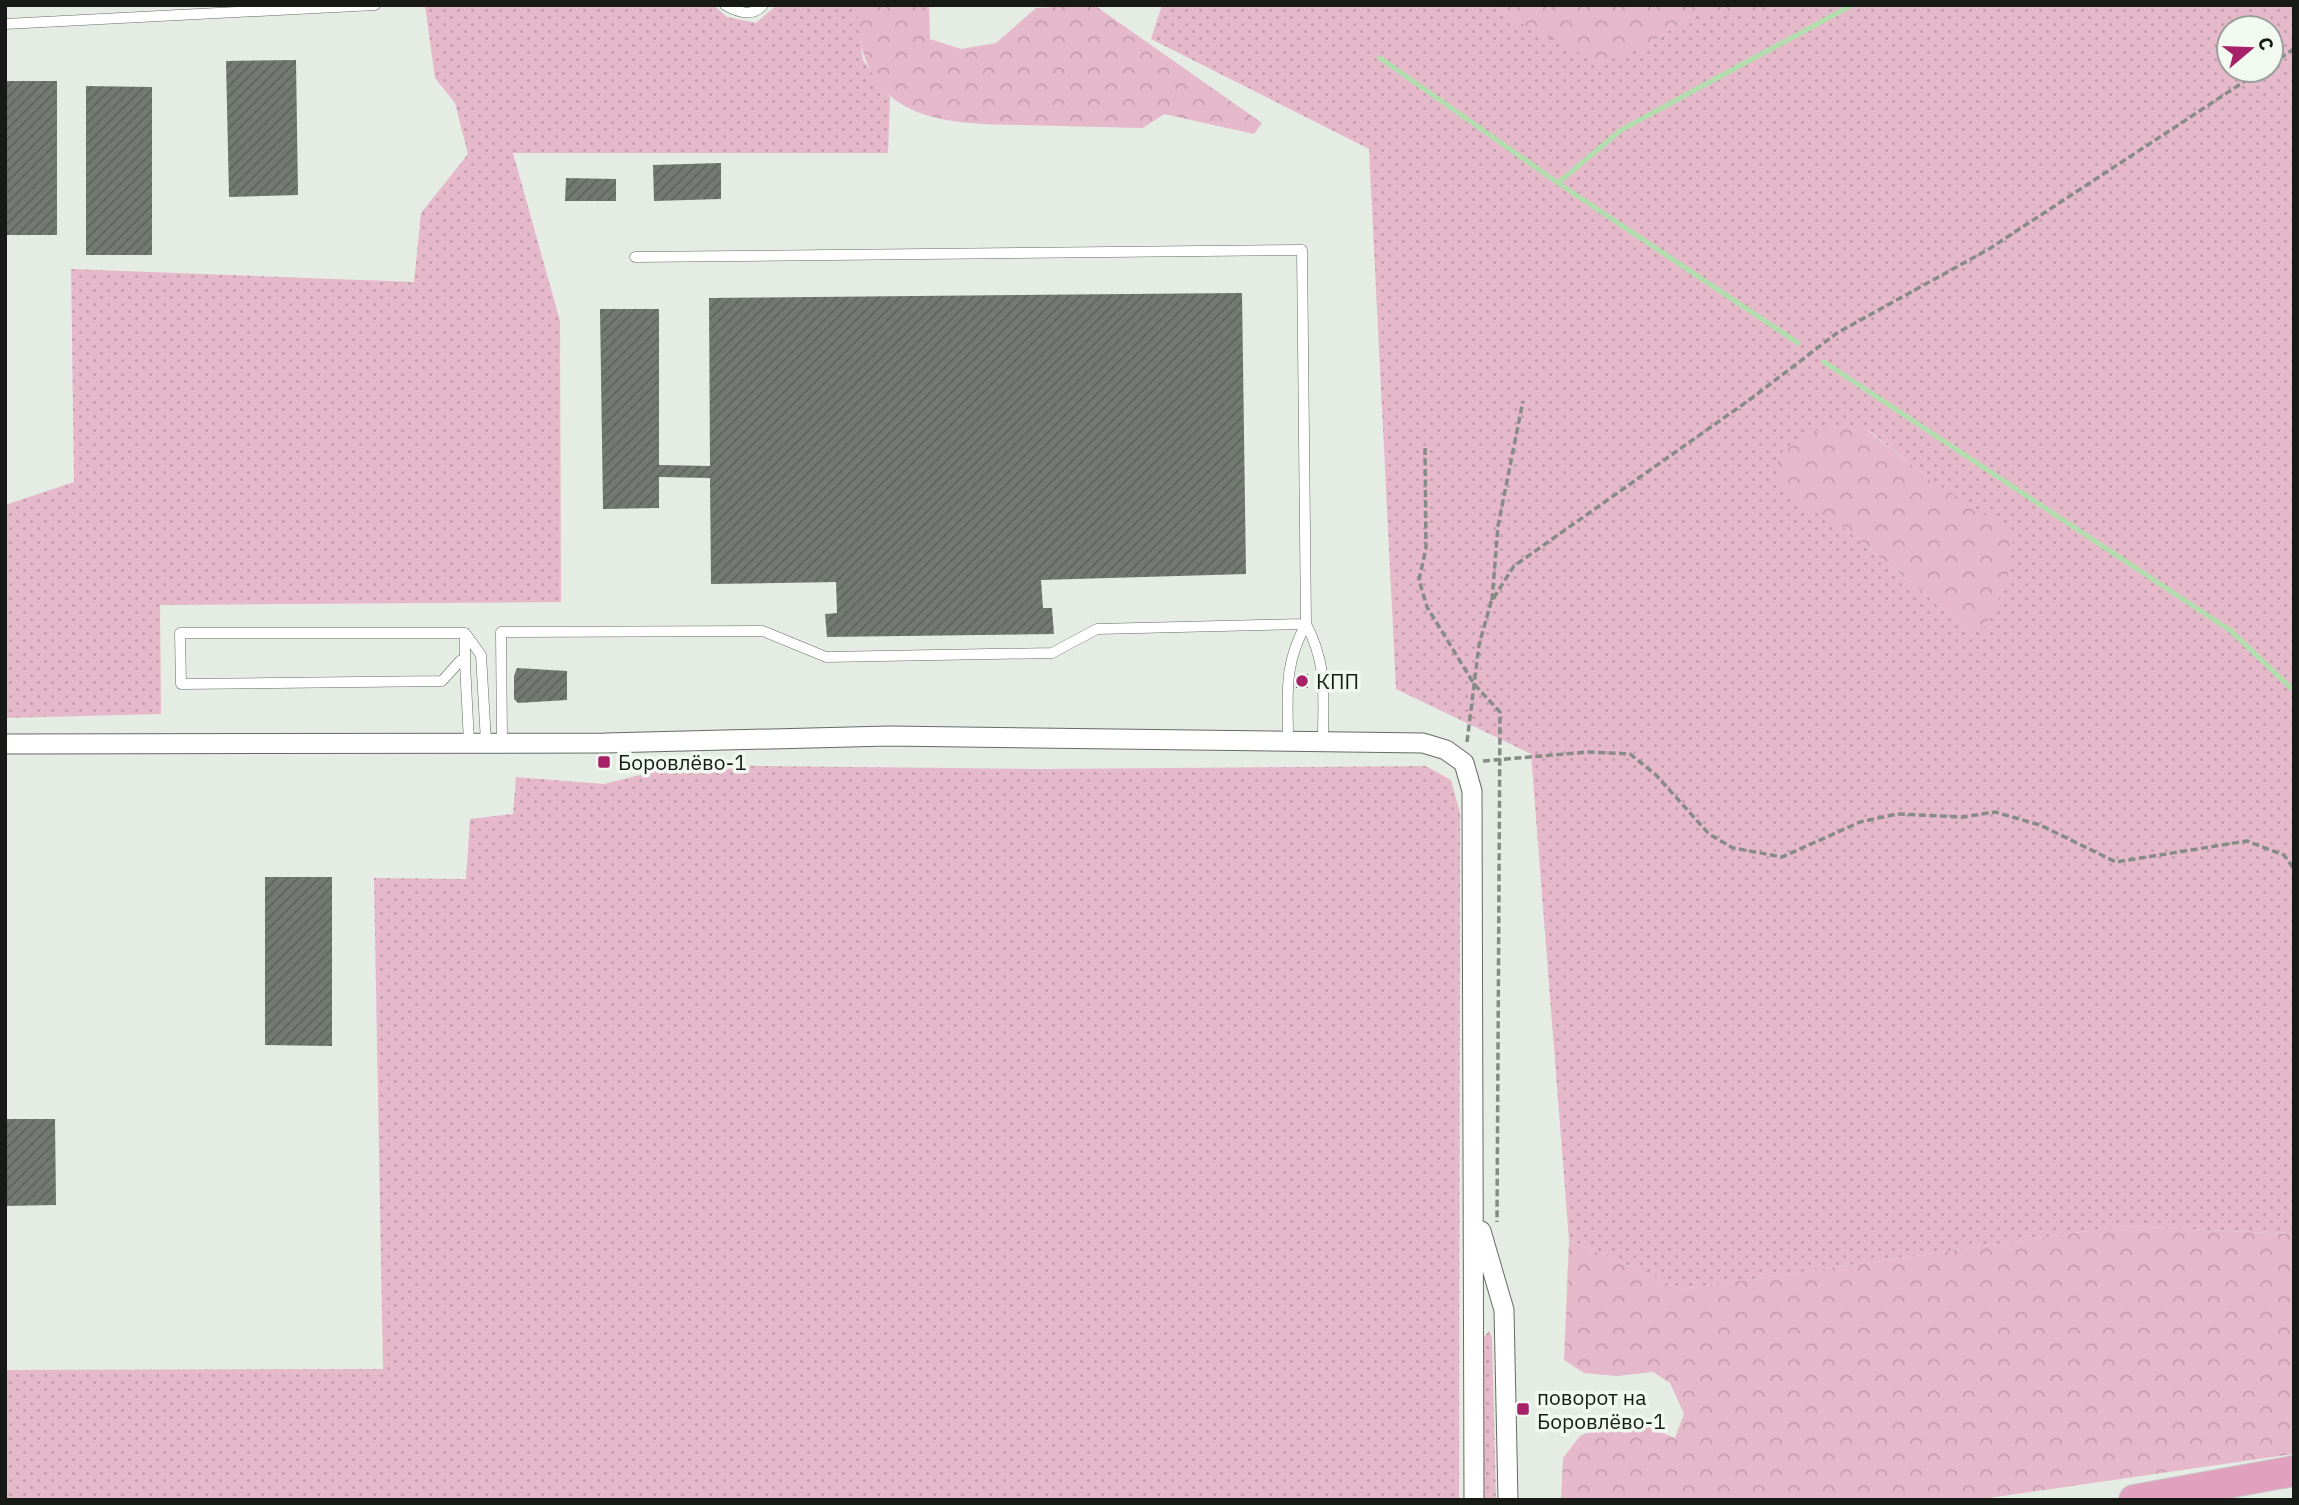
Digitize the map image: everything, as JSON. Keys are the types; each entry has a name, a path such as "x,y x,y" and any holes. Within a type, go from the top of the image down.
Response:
{"main road":[{"path":"2134,1500 2294,1471"}],"street":[{"path":"5,744 605,743 889,736 1423,743 1446,750 1464,763 1472,791 1474,1500"},
{"path":"1475,1209 1504,1310 1508,1500"},
{"path":"1508,1472 1520,1500"}],"lane":[{"path":"5,24 374,5"},
{"path":"725,5 740,13 759,10 763,5"},
{"path":"635,257 1302,250 1306,624 1320,650 1324,678 1323,741"},
{"path":"1288,740 1288,678 1292,649 1306,624"},
{"path":"486,742 501,632 763,631 827,657 1052,653 1097,629 1306,624"},
{"path":"464,664 460,662 442,681 181,684 180,633 465,633"},
{"path":"465,633 481,655 486,742"},
{"path":"465,633 464,664 486,742"}],"path":[{"path":"1491,602 1514,566 1741,406 1837,333 1989,249 2241,84"},
{"path":"1523,401 1498,526 1491,602 1479,645 1464,763 1588,752 1630,754 1657,775 1709,834 1733,848 1782,857 1860,822 1897,814 1963,817 1995,812 2040,825 2116,862 2248,841 2284,855 2294,869"}],"green space":[{"path":"425,5 713,5 727,17 756,23 777,5 856,5 863,60 890,97 888,153 513,153 560,321 561,602 160,605 161,714 5,718 5,505 74,482 71,269 414,282 421,213 468,154 455,103 435,78"},
{"path":"856,5 929,5 930,39 961,49 996,43 1036,8 1094,5 1262,123 1254,134 1164,114 1143,128 986,124 928,116 904,106 885,91 870,70 860,42"},
{"path":"1162,5 1497,5 1522,24 1649,44 1696,13 1764,13 1780,5 2294,5 2294,1234 2124,1226 1682,1289 1569,1240 1531,754 1396,689 1369,149 1151,39","holes":["1868,430 1931,480 1983,630 1964,626 1843,527"]},
{"path":"1497,5 1780,5 1764,13 1696,13 1649,44 1600,63 1522,24"},
{"path":"1827,424 1867,430 1931,480 2014,534 2007,582 1983,631 1964,626 1843,527 1803,506 1780,487 1777,455"},
{"path":"679,765 1039,769 1426,766 1451,780 1460,813 1459,1500 5,1500 5,1370 383,1369 374,878 466,879 470,819 513,814 516,777 604,784"},
{"path":"2124,1226 2294,1234 2294,1454 1974,1500 1561,1500 1563,1458 1580,1436 1608,1424 1634,1421 1675,1438 1684,1414 1670,1383 1653,1372 1617,1376 1584,1373 1564,1360 1569,1240 1682,1289"},
{"path":"1489,1331 1492,1337 1496,1500 1484,1500 1484,1337"}],"building":[{"path":"296,60 298,195 229,197 226,61"},
{"path":"5,81 57,81 57,235 5,235"},
{"path":"86,86 152,87 152,255 86,255"},
{"path":"721,163 721,199 654,201 653,165"},
{"path":"566,178 616,179 616,201 565,201"},
{"path":"1242,293 1246,574 1041,580 1043,608 1052,608 1054,634 827,637 825,614 837,613 836,582 711,584 710,478 659,477 659,508 603,509 600,309 659,309 659,465 710,466 709,298"},
{"path":"517,668 567,671 567,700 518,703 514,699 514,676"},
{"name":"КПП","path":"1297,674 1308,674 1308,688 1296,688"},
{"path":"265,877 332,877 332,1046 265,1045"},
{"path":"5,1119 55,1119 56,1205 5,1206"}],"waterway":[{"path":"1558,183 1621,130 1852,5"},
{"path":"1380,58 1558,183 1798,343"},
{"path":"1824,362 2231,631 2294,691"}],"place":[{"name":"КПП","path":"1302,681"},
{"name":"Боровлёво-1","path":"604,762"},
{"name":"поворот на Боровлёво-1","path":"1523,1409"}]}
